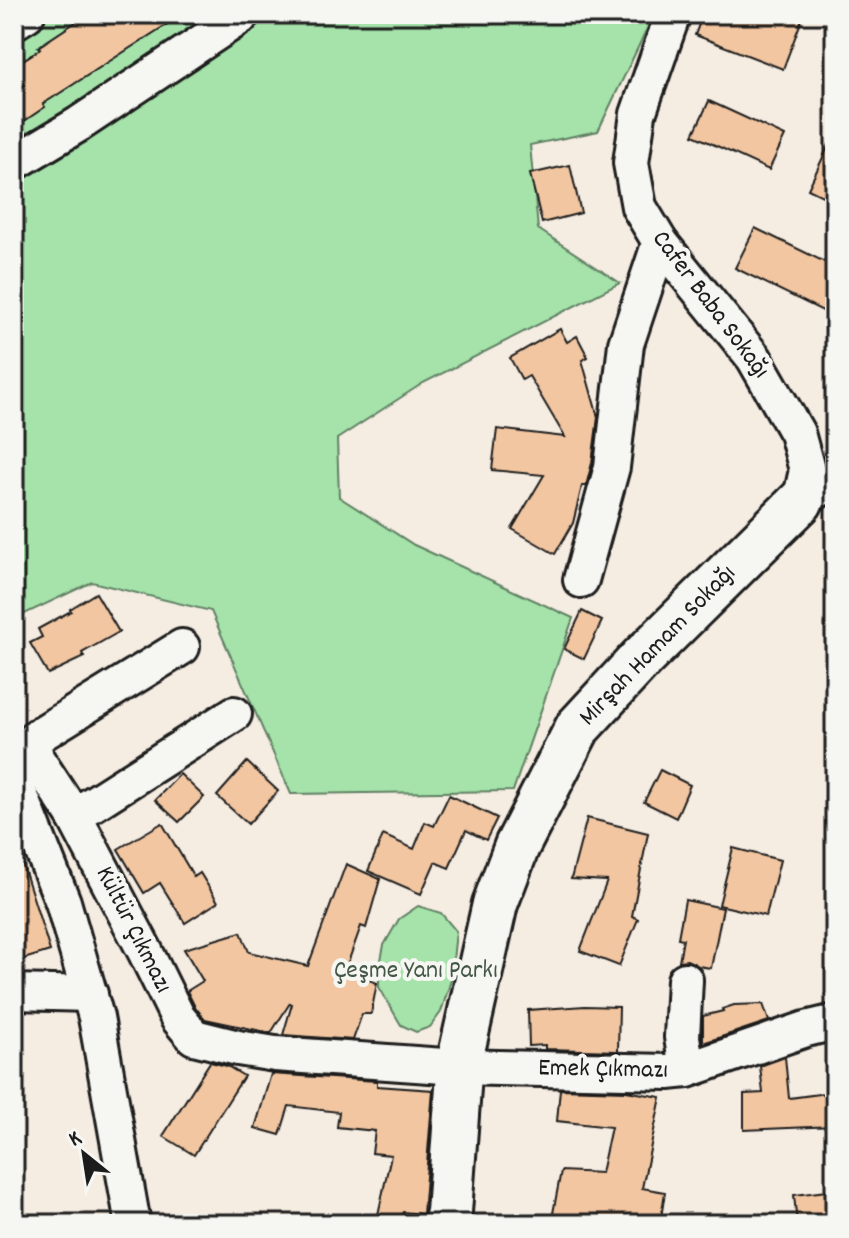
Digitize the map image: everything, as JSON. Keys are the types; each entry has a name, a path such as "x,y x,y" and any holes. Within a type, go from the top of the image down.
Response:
{"street":[{"path":"14,22 27,14"},
{"path":"14,163 79,124 241,14"},
{"name":"Cafer Baba Sokağı","path":"673,14 638,114 631,163 639,207 660,242 754,358 797,433 807,470 818,490"},
{"path":"581,580 612,467 626,344 660,242"},
{"name":"Mirşah Hamam Sokağı","path":"446,1224 458,1067 466,1024 495,904 517,846 578,727 641,659 818,490"},
{"name":"Kültür Çıkmazı","path":"182,647 36,737 34,747 36,758 74,816 178,1018 194,1037 275,1054 458,1067"},
{"path":"74,816 234,714"},
{"path":"14,779 63,902 90,994 133,1224"},
{"path":"685,980 682,1037 687,1070"},
{"path":"14,992 90,994"},
{"name":"Emek Çıkmazı","path":"458,1067 687,1070 835,1022"}],"green space":[{"path":"14,14 654,14 598,131 530,145 538,229 620,283 423,383 337,439 339,497 414,545 573,618 513,791 291,794 211,611 92,582 14,619"},
{"name":"Çeşme Yanı Parkı","path":"418,906 441,913 456,931 451,980 441,1012 430,1027 416,1032 401,1025 379,987 379,970 384,945 399,919"}],"building":[{"path":"88,14 183,14 43,104 45,107 14,128 14,66"},
{"path":"703,14 788,14 802,19 783,69 695,35"},
{"path":"709,101 785,136 769,170 693,135"},
{"path":"835,132 835,202 808,189"},
{"path":"570,165 581,213 542,223 530,174"},
{"path":"755,228 835,267 835,317 735,268"},
{"path":"560,329 567,342 577,336 588,357 582,360 598,417 586,486 582,486 573,523 555,554 512,529 544,475 492,470 497,429 565,437 529,376 522,380 510,358"},
{"path":"96,593 119,632 82,653 84,657 48,674 30,643 42,637 38,629"},
{"path":"582,611 602,621 584,659 564,649"},
{"path":"247,762 278,791 248,824 217,796"},
{"path":"660,770 690,785 676,818 644,802"},
{"path":"180,774 204,797 179,822 155,800"},
{"path":"449,795 497,818 486,840 466,830 449,868 435,862 421,894 368,871 383,835 414,849 425,822 434,826"},
{"path":"587,818 648,833 632,916 638,919 619,966 580,951 607,881 571,879"},
{"path":"162,823 194,877 200,873 218,902 185,923 160,883 144,893 118,849"},
{"path":"733,848 780,860 766,916 719,905"},
{"path":"19,853 50,951 14,962 14,854"},
{"path":"346,864 380,879 366,928 361,926 345,971 377,983 371,1014 362,1014 353,1040 283,1035 290,1003 271,1033 205,1019 187,991 203,981 184,949 241,932 249,952 308,966"},
{"path":"685,900 723,908 711,968 687,960 679,961 683,939 678,938"},
{"path":"763,1004 769,1021 703,1043 703,1016 734,1005"},
{"path":"619,1007 618,1051 529,1046 528,1010"},
{"path":"785,1057 789,1098 835,1092 835,1126 744,1130 744,1094 763,1093 760,1066"},
{"path":"210,1062 227,1066 244,1076 194,1155 163,1136"},
{"path":"271,1074 377,1081 377,1086 433,1090 423,1214 403,1212 400,1224 376,1224 391,1155 372,1153 375,1131 337,1127 339,1112 289,1106 280,1135 255,1128"},
{"path":"560,1089 626,1091 661,1097 642,1188 665,1192 660,1224 551,1224 561,1171 601,1173 611,1127 557,1121"},
{"path":"835,1190 835,1224 797,1224 794,1195"}]}
